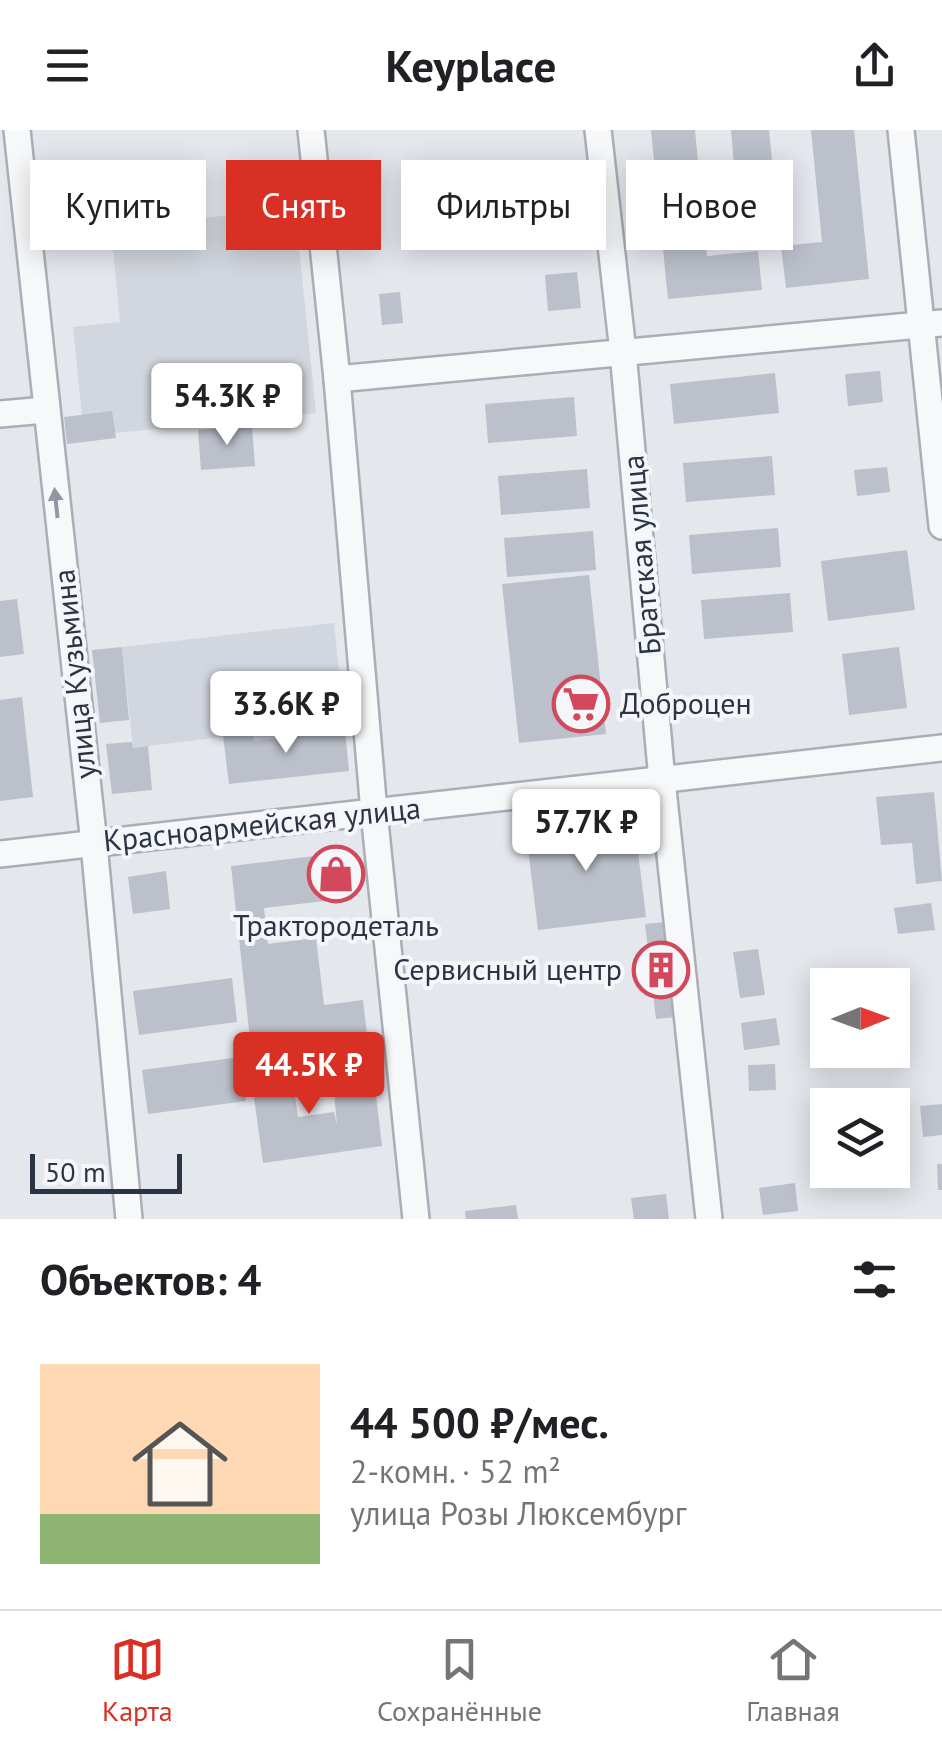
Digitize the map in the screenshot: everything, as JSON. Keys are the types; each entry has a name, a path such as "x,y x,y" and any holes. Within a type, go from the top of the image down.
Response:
{"street":[{"name":"улица Кузьмина","path":"17,130 94,844 129,1219"},
{"path":"311,130 416,1219"},
{"name":"Братская улица","path":"598,130 624,352 662,780 709,1219"},
{"path":"900,130 932,324 942,526"},
{"path":"337,379 932,324"},
{"path":"0,414 46,410"},
{"name":"Красноармейская улица","path":"0,854 942,748"}],"shaded area":[{"path":"226,216 226,250 299,250 316,413 84,436 73,327 120,322 113,250 206,250 206,218"},
{"path":"334,623 344,719 331,720 332,732 254,741 253,733 133,748 122,647"}],"building":[{"path":"651,130 695,130 698,160 654,160"},
{"path":"731,130 769,130 772,160 734,160"},
{"path":"811,130 854,130 869,279 786,288 781,250 822,242"},
{"path":"663,250 706,250 707,256 758,251 762,290 668,299"},
{"path":"577,272 581,308 548,311 545,275"},
{"path":"400,292 403,323 382,325 379,294"},
{"path":"880,371 883,402 848,406 845,374"},
{"path":"775,373 779,413 674,424 670,384"},
{"path":"574,397 577,436 488,443 485,404"},
{"path":"112,411 116,438 67,444 64,417"},
{"path":"252,426 255,466 201,470 198,430"},
{"path":"772,456 775,495 686,502 683,463"},
{"path":"887,467 890,492 857,496 854,470"},
{"path":"587,469 590,508 501,515 498,476"},
{"path":"778,528 781,567 692,574 689,535"},
{"path":"593,531 596,570 507,577 504,538"},
{"path":"907,550 915,610 828,621 821,561"},
{"path":"589,575 606,734 519,743 502,584"},
{"path":"790,593 793,632 704,639 701,600"},
{"path":"17,599 24,654 0,657 0,601"},
{"path":"122,647 129,720 100,723 92,650"},
{"path":"899,647 907,708 849,715 842,654"},
{"path":"22,697 33,797 0,801 0,700"},
{"path":"344,719 349,771 229,784 223,736 253,733 254,741 332,732 330,720"},
{"path":"132,742 133,748 148,746 152,790 112,794 106,744"},
{"path":"934,792 942,881 916,884 912,843 881,845 876,797"},
{"path":"634,819 646,917 538,930 526,832"},
{"path":"347,852 352,898 264,908 268,944 316,938 324,1005 363,1000 368,1043 252,1057 231,866"},
{"path":"166,871 170,909 133,914 128,877"},
{"path":"931,903 935,930 898,934 894,908"},
{"name":"Сервисный центр","path":"665,922 676,1017 656,1019 645,924"},
{"path":"758,949 765,995 740,998 733,952"},
{"path":"232,978 237,1022 139,1035 133,991"},
{"path":"776,1018 780,1045 744,1050 741,1023"},
{"path":"289,1055 298,1117 334,1112 337,1125 334,1092 375,1087 382,1146 263,1163 249,1061"},
{"path":"240,1057 246,1101 148,1114 142,1070"},
{"path":"775,1064 776,1090 749,1091 748,1065"},
{"path":"942,1104 942,1135 923,1137 920,1106"},
{"path":"937,1164 942,1164 942,1190 938,1190"},
{"path":"795,1183 798,1211 763,1215 759,1188"},
{"path":"666,1194 669,1219 634,1219 631,1198"},
{"path":"516,1205 518,1219 466,1219 465,1211"}],"place":[{"name":"Доброцен","path":"581,704"},
{"name":"Трактородеталь","path":"336,874"},
{"name":"Сервисный центр","path":"661,970"}]}
